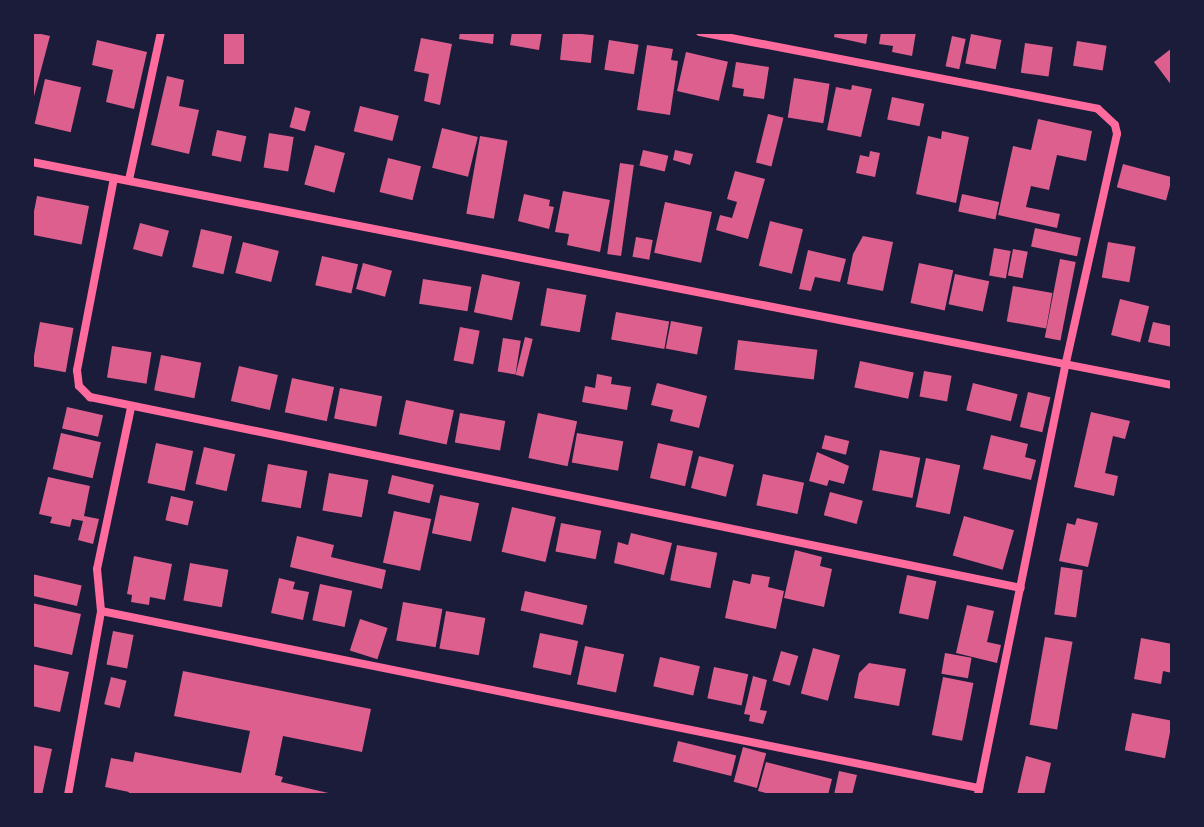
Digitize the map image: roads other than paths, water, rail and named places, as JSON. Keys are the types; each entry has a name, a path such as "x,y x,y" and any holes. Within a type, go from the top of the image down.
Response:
{"street":[{"path":"129,180 161,32"},
{"path":"101,611 979,792 1066,362 1117,134 1108,116 1098,109 700,32"},
{"path":"32,162 1172,385"},
{"path":"114,178 77,370 79,386 90,397 1021,588"},
{"path":"68,795 101,611 97,569 131,407"}]}
